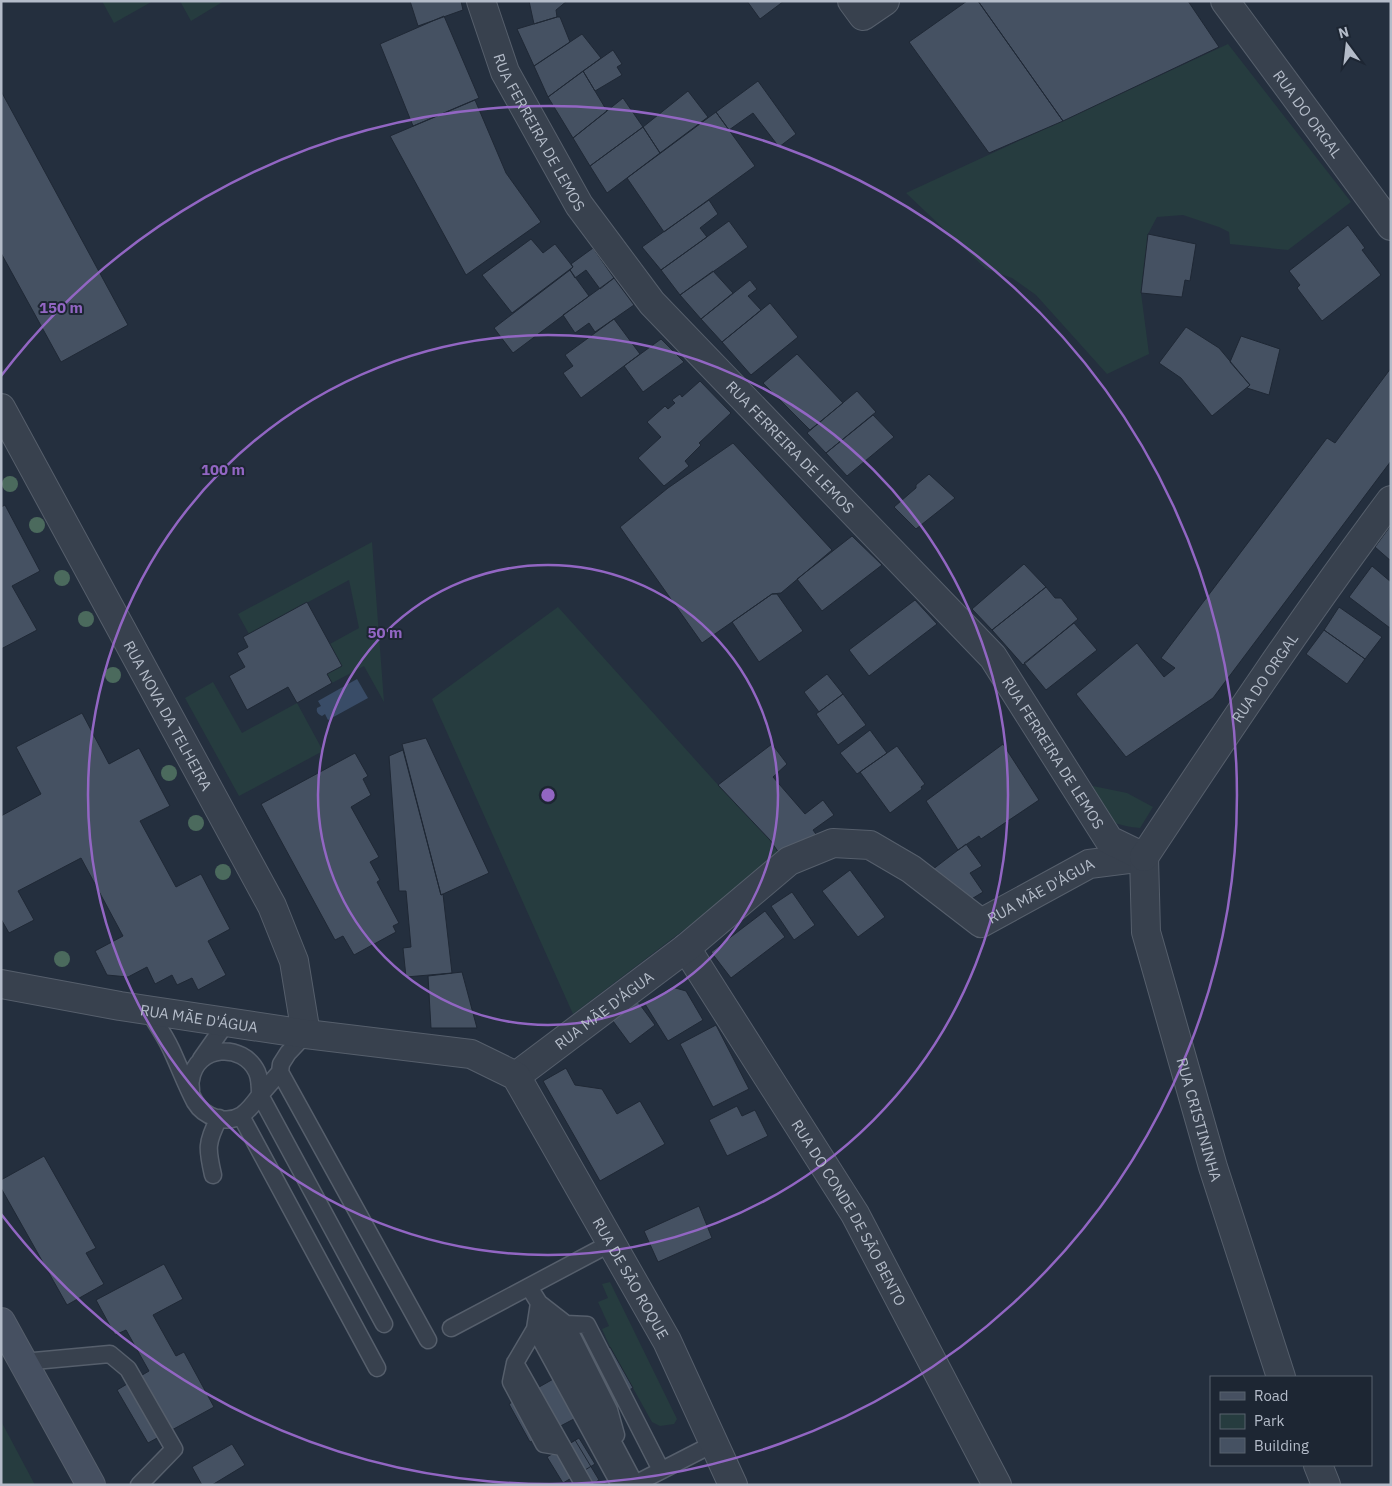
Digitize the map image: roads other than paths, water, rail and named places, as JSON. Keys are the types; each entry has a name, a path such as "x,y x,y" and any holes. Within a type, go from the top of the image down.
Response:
{"main road":[{"path":"1,1322 91,1485"}],"street":[{"name":"RUA FERREIRA DE LEMOS","path":"481,1 505,72 579,205 652,303 993,657 1109,840 1144,857"},
{"path":"852,1 863,16 885,1"},
{"name":"RUA DO ORGAL","path":"1225,1 1391,226"},
{"name":"RUA NOVA DA TELHEIRA","path":"1,408 272,906 294,961 306,1034"},
{"name":"RUA DO ORGAL","path":"1144,857 1330,581 1391,500"},
{"name":"RUA MÃE D'ÁGUA","path":"1,984 148,1010 306,1034 471,1054 516,1076 686,948 789,861 833,843 870,845 911,869 981,923 1089,864 1144,857"},
{"name":"RUA CRISTININHA","path":"1144,857 1146,932 1212,1166 1281,1376"},
{"name":"RUA DO CONDE DE SÃO BENTO","path":"686,948 855,1214 998,1485"},
{"name":"RUA DE SÃO ROQUE","path":"516,1076 667,1341 734,1485"},
{"path":"1318,1466 1326,1485"}],"lane":[{"path":"148,1010 170,1046 195,1102 211,1116 219,1118 241,1116 252,1106 280,1072 281,1064 288,1053 306,1034"},
{"path":"191,1092 191,1080 194,1070 227,1022"},
{"path":"227,1022 243,1056"},
{"path":"201,1060 210,1054 232,1051 243,1056 252,1064 258,1074 260,1095 384,1324"},
{"path":"280,1072 428,1340"},
{"path":"241,1116 378,1368"},
{"path":"214,1175 208,1152 210,1136 219,1118"},
{"path":"451,1328 611,1243"},
{"path":"529,1287 634,1484"},
{"path":"538,1303 566,1324 610,1410 622,1461"},
{"path":"538,1303 535,1329 515,1363 584,1485"},
{"path":"566,1324 587,1325 661,1470"},
{"path":"535,1329 620,1485"},
{"path":"23,1362 110,1354 128,1369 174,1449 139,1485"},
{"path":"634,1484 715,1443"},
{"path":"634,1484 652,1452"}],"water":[{"path":"357,679 368,698 328,720 325,714 322,716 318,714 317,708 321,706 318,701"}]}
